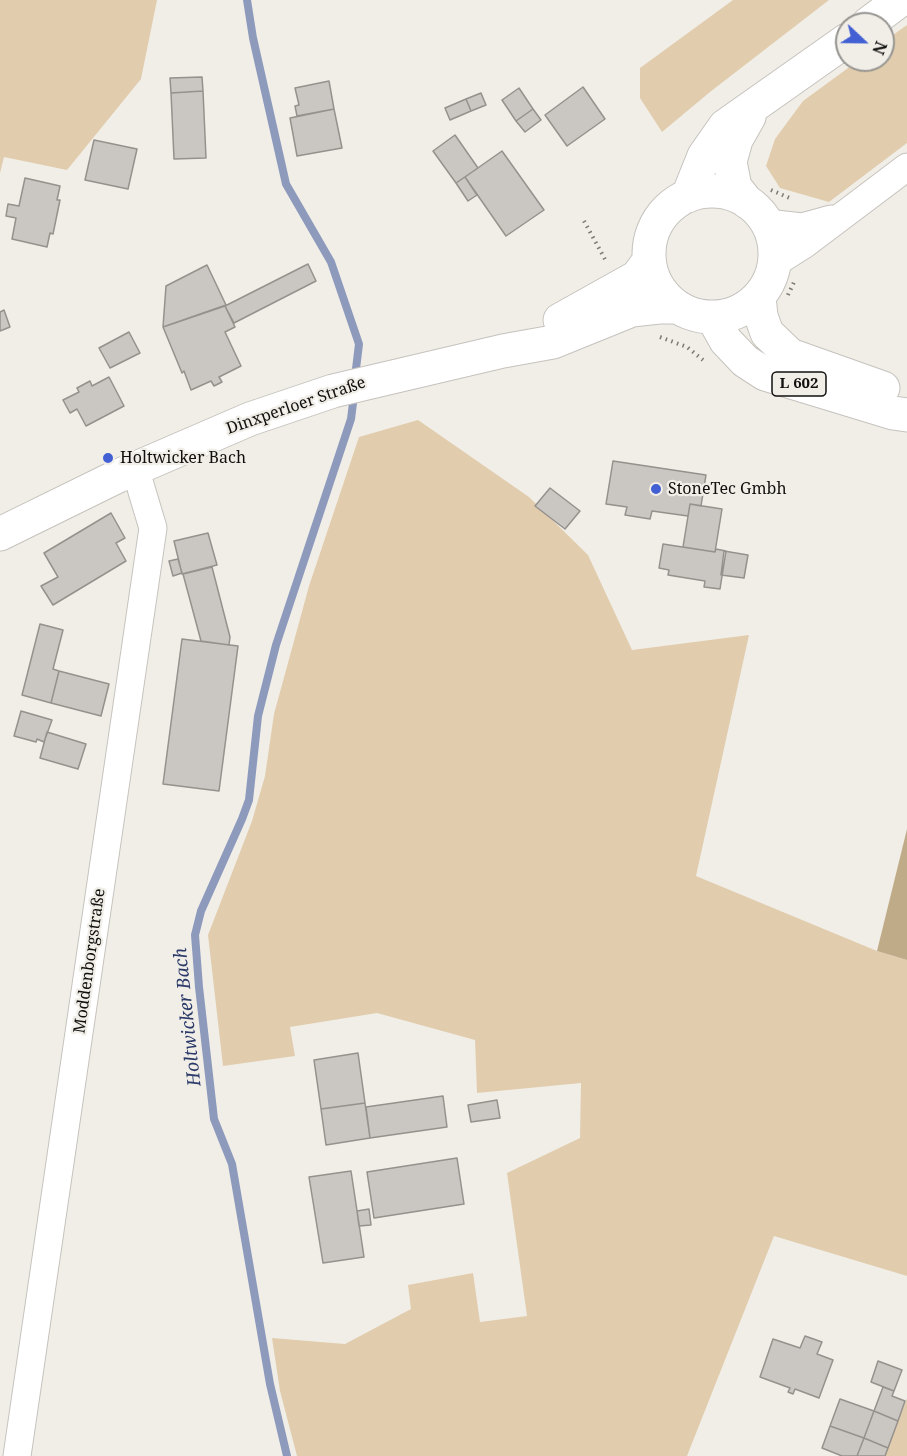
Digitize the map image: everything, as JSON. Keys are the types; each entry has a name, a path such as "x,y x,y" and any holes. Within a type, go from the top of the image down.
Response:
{"main road":[{"path":"884,12 900,0"},
{"path":"688,196 704,156 725,126 835,49"},
{"path":"756,105 736,140 730,162 735,187 757,212 774,242 775,263 770,281 759,297 738,312 713,318 693,316 676,307 663,295 653,279 648,262 649,245 653,230 662,215 674,204 688,196 708,191 729,193 757,212"},
{"name":"Dinxperloer Straße","path":"503,351 629,282 637,277 648,262"},
{"name":"L 602","path":"759,297 761,316 767,333 790,356 907,397"},
{"name":"Dinxperloer Straße","path":"0,534 135,468 250,419 333,391 377,379 553,342 632,310 676,307"},
{"name":"L 602","path":"713,318 726,341 745,361 765,374 893,413 907,415"}],"street":[{"path":"775,263 805,244 907,167"},
{"path":"757,212 802,227 841,216"},
{"name":"Moddenborgstraße","path":"17,1456 153,528 135,468"}],"shaded area":[{"path":"0,0 157,0 141,79 67,170 4,157 0,173"},
{"path":"733,0 829,0 662,132 640,98 640,68"},
{"path":"907,25 907,143 829,202 780,188 766,166 775,139 803,101 843,72 895,72 895,34"},
{"path":"418,420 529,497 588,555 632,650 749,635 696,876 877,951 907,960 907,1276 774,1236 687,1456 297,1456 280,1391 272,1338 345,1344 411,1309 408,1285 473,1273 480,1322 527,1316 507,1173 580,1138 581,1083 477,1093 475,1040 377,1013 290,1027 295,1056 223,1066 208,935 252,821 265,776 274,714 309,586 359,437"},
{"path":"907,829 907,960 877,951"},
{"path":"907,1398 907,1456 885,1456"}],"building":[{"path":"202,77 203,91 171,93 170,78"},
{"path":"329,81 334,109 297,116 295,106 299,105 295,88"},
{"path":"583,87 605,119 567,146 545,115"},
{"path":"519,88 533,109 516,121 502,100"},
{"path":"203,91 206,158 174,159 171,93"},
{"path":"481,93 486,105 471,111 466,99"},
{"path":"466,99 471,111 450,120 445,108"},
{"path":"334,109 342,148 297,156 290,118"},
{"path":"533,109 541,120 525,132 516,121"},
{"path":"455,135 478,168 456,183 433,151"},
{"path":"94,140 137,149 128,189 85,180"},
{"path":"502,151 544,210 506,236 465,177"},
{"path":"465,177 477,195 468,201 456,183"},
{"path":"25,178 60,186 57,200 60,200 53,234 50,233 47,247 12,239 16,218 6,216 8,204 19,206"},
{"path":"308,264 316,281 234,323 225,306"},
{"path":"207,265 226,305 163,327 166,286"},
{"path":"225,306 235,327 225,332 241,366 219,377 222,382 214,386 211,381 191,390 163,327"},
{"path":"4,310 10,327 0,331 0,312"},
{"path":"129,332 140,353 110,368 99,348"},
{"path":"109,377 124,406 86,426 77,409 70,413 63,400 79,392 77,388 90,381 92,386"},
{"name":"StoneTec Gmbh","path":"613,461 706,475 701,506 690,504 688,516 652,511 650,519 625,515 627,507 606,504"},
{"path":"550,488 580,511 565,529 535,506"},
{"path":"690,504 722,509 715,552 683,547"},
{"path":"111,513 125,538 116,543 126,561 53,605 41,586 58,577 44,553"},
{"path":"208,533 217,565 182,574 174,541"},
{"path":"663,544 715,552 716,549 726,551 720,589 704,587 705,581 668,575 669,570 659,568"},
{"path":"724,551 748,555 744,578 721,575"},
{"path":"178,559 182,573 173,576 169,561"},
{"path":"212,567 230,637 229,645 201,641 183,574"},
{"path":"40,624 63,630 53,669 59,671 51,703 22,695"},
{"path":"182,639 238,646 219,791 163,784"},
{"path":"59,671 109,684 101,716 51,703"},
{"path":"21,711 52,720 44,742 14,736"},
{"path":"47,732 86,744 78,769 40,758"},
{"path":"358,1053 365,1103 321,1109 314,1060"},
{"path":"443,1096 447,1127 370,1138 366,1107"},
{"path":"497,1100 500,1118 471,1122 468,1105"},
{"path":"365,1103 370,1138 326,1145 321,1109"},
{"path":"457,1158 464,1204 374,1218 367,1172"},
{"path":"351,1171 364,1257 323,1263 309,1177"},
{"path":"369,1209 371,1225 359,1226 357,1211"},
{"path":"805,1336 822,1342 817,1354 833,1360 819,1398 795,1389 793,1394 788,1392 790,1388 760,1377 773,1339 800,1348"},
{"path":"878,1361 902,1370 894,1391 871,1382"},
{"path":"883,1387 894,1391 892,1396 905,1401 898,1421 874,1411"},
{"path":"840,1399 874,1411 864,1438 830,1426"},
{"path":"874,1411 898,1421 888,1448 864,1438"},
{"path":"830,1426 864,1438 857,1456 842,1456 822,1448"},
{"path":"864,1438 888,1448 885,1456 857,1456"}],"waterway":[{"name":"Holtwicker Bach","path":"247,0 253,38 286,184 331,262 359,344 355,377"},
{"name":"Holtwicker Bach","path":"287,1456 270,1384 232,1164 214,1119 195,935 201,911 249,800 258,716 276,645 351,419 354,395"}],"place":[{"name":"Holtwicker Bach","path":"108,458"},
{"name":"StoneTec Gmbh","path":"656,489"}]}
